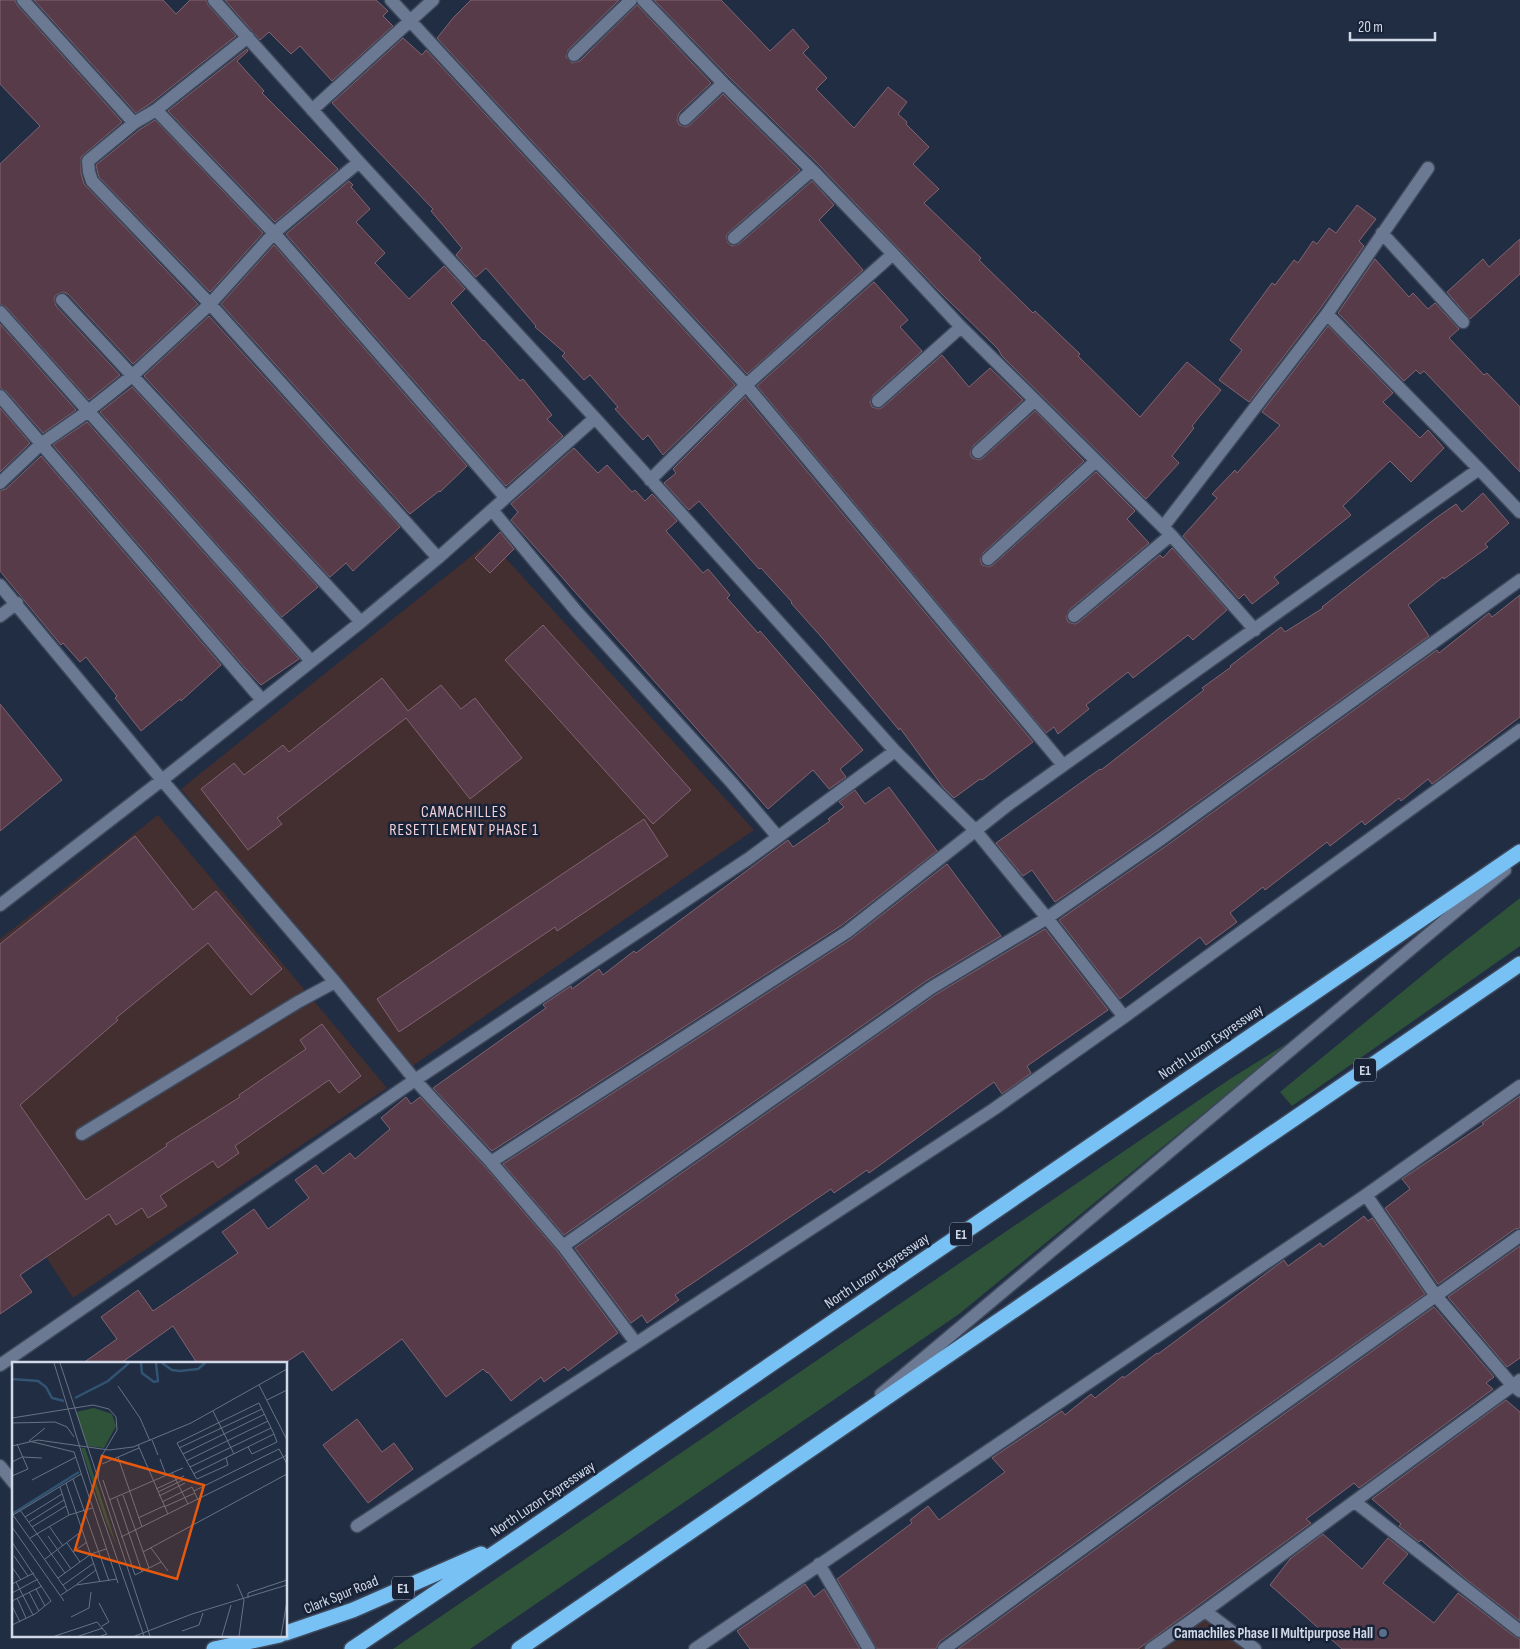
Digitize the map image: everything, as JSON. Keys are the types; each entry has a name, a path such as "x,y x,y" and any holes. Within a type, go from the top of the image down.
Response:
{"highway":[{"name":"North Luzon Expressway","path":"352,1649 1520,852"},
{"name":"E1","path":"519,1649 1520,964"},
{"name":"Clark Spur Road","path":"288,1632 353,1610 517,1538"},
{"path":"214,1649 275,1636"}],"street":[{"path":"23,0 134,123"},
{"path":"214,0 895,751 975,830 1124,1017"},
{"path":"391,0 746,385 1063,766"},
{"path":"312,110 433,0"},
{"path":"574,55 631,0"},
{"path":"643,0 723,84 812,170 961,327 1167,531 1255,630"},
{"path":"248,36 156,110 134,123 88,161 92,181 210,304 438,558"},
{"path":"685,119 723,84"},
{"path":"156,110 274,233 505,497"},
{"path":"0,483 41,444 87,412 132,376 210,304 274,233 359,162"},
{"path":"1074,616 1167,531 1327,314 1428,168"},
{"path":"734,238 812,170"},
{"path":"1382,233 1463,322"},
{"path":"650,480 746,385 893,254"},
{"path":"62,300 361,622"},
{"path":"0,312 87,412 311,661"},
{"path":"1327,314 1520,512"},
{"path":"878,401 961,327"},
{"path":"0,396 262,700"},
{"path":"978,452 1035,400"},
{"path":"0,905 162,780 361,622 438,558 595,418"},
{"path":"988,558 1096,461"},
{"path":"491,1162 817,952 883,904 975,830 1479,469"},
{"path":"492,510 577,612 732,783 778,837"},
{"path":"563,1246 932,988 1047,918 1520,580"},
{"path":"0,584 162,780 335,982 415,1080 491,1162 563,1246 636,1344"},
{"path":"0,616 17,603"},
{"path":"357,1526 994,1108 1124,1017 1520,730"},
{"path":"0,1365 415,1080 748,859 895,751"},
{"path":"838,1431 1520,857"},
{"path":"82,1134 298,1002 335,982"},
{"path":"695,1649 1366,1195 1520,1086"},
{"path":"1151,1649 1517,1385 1436,1296 1366,1195"},
{"path":"944,1649 1520,1236"},
{"path":"0,1466 12,1481"},
{"path":"1355,1502 1520,1630"},
{"path":"819,1564 869,1649"},
{"path":"1205,1611 1255,1649"}],"shaded area":[{"path":"490,541 754,830 411,1067 181,789"},
{"path":"158,815 387,1088 73,1298 0,1187 0,939"},
{"path":"1194,1607 1248,1649 1135,1649"}],"green space":[{"path":"1520,898 1520,946 1292,1106 1280,1092"},
{"path":"1294,1039 959,1314 470,1649 393,1649 1230,1079"}],"building":[{"path":"0,0 15,0 17,5 122,122 81,157 81,173 84,184 198,304 133,364 68,294 64,292 57,294 54,298 56,306 120,375 89,400 6,307 0,304 0,164 40,126 0,84"},
{"path":"34,0 163,0 176,14 190,0 206,0 208,5 236,36 136,113"},
{"path":"225,0 376,0 388,11 383,16 393,26 332,81 300,46 291,54 269,32 260,40"},
{"path":"471,0 619,0 568,50 566,57 572,63 580,61 637,5 711,83 679,113 677,120 679,125 686,127 690,125 723,94 800,170 729,232 726,236 728,243 732,246 739,244 812,181 834,205 819,220 863,270 747,374 437,38"},
{"path":"654,0 721,0 770,51 793,29 809,47 803,53 827,78 816,89 854,128 888,87 907,102 898,114 929,147 913,164 939,189 924,203 981,258 979,260 1033,313 1035,311 1080,354 1078,356 1140,417 1187,362 1221,390 1192,426 1194,428 1172,456 1179,463 1146,499 1002,356 998,349 941,293 818,164"},
{"path":"403,38 422,55 426,50 735,385 663,455 648,435 643,440 615,409 618,407 590,375 584,380 562,356 565,353 535,327 486,268 476,277 456,255 462,248 431,211 433,209 332,103"},
{"path":"247,49 248,51 237,61 264,91 262,93 338,169 275,222 168,111"},
{"path":"155,120 263,233 210,292 99,177 96,165 139,130"},
{"path":"349,181 353,185 351,187 370,209 356,222 385,253 375,263 409,299 444,266 465,289 451,303 520,381 523,379 552,415 547,419 563,436 506,486 286,234"},
{"path":"1357,205 1376,219 1359,241 1364,246 1320,309 1249,402 1219,380 1242,350 1230,340 1272,283 1275,285 1294,260 1298,263 1313,241 1317,244 1329,228 1336,233"},
{"path":"1520,239 1520,274 1470,319 1447,292 1483,259 1489,267"},
{"path":"274,245 467,466 440,492 410,514 221,304"},
{"path":"1375,259 1409,297 1413,293 1428,309 1435,303 1459,329 1449,338 1484,375 1487,373 1520,407 1520,472 1424,371 1420,374 1416,370 1404,381 1338,313"},
{"path":"874,282 908,320 900,327 922,351 873,395 870,402 872,407 879,409 883,407 942,355 969,387 990,368 1023,400 973,446 970,453 972,458 979,460 983,458 1035,411 1084,461 983,553 980,560 982,565 989,567 993,565 1096,472 1135,511 1127,519 1149,543 1069,610 1066,617 1068,622 1075,624 1079,622 1160,555 1163,558 1172,548 1227,610 1193,640 1188,635 1133,678 1128,672 1086,705 1089,709 1058,734 1054,727 1046,733 757,386"},
{"path":"209,316 400,527 353,571 346,563 330,577 144,376"},
{"path":"0,324 76,410 43,433 6,391 0,388"},
{"path":"1328,326 1393,393 1383,402 1420,438 1428,430 1444,448 1411,482 1390,461 1343,506 1351,515 1274,577 1279,583 1252,604 1244,594 1239,599 1183,536 1217,498 1212,494 1235,470 1237,473 1280,425 1262,412"},
{"path":"132,387 318,587 282,617 100,412"},
{"path":"745,397 1033,742 982,780 980,779 954,798 943,787 900,728 899,730 792,602 761,568 759,569 699,501 689,510 664,483 676,473 673,469"},
{"path":"0,408 30,443 0,472"},
{"path":"87,422 299,659 261,685 246,669 53,445"},
{"path":"574,448 598,473 607,465 632,492 635,490 645,501 652,494 677,521 666,531 703,573 708,569 730,595 727,598 758,633 760,631 863,750 840,769 846,777 829,789 813,770 768,809 511,520 518,512 511,504"},
{"path":"41,456 221,665 181,701 180,699 141,731 115,698 117,696 86,657 80,662 63,643 61,645 0,571 0,491 6,489"},
{"path":"1483,493 1509,523 1485,544 1488,547 1444,579 1443,577 1408,605 1429,636 1055,902 1032,870 1023,876 996,843 1101,770 1281,627 1285,632 1323,608 1436,518 1456,504 1462,512"},
{"path":"500,532 514,549 490,573 475,558"},
{"path":"1520,595 1520,717 1432,784 1428,779 1401,801 1399,798 1365,825 1362,821 1330,846 1327,842 1265,890 1263,887 1230,913 1237,922 1206,945 1200,937 1120,999 1059,920 1166,846 1437,650 1439,653 1489,613 1492,617"},
{"path":"543,625 691,790 653,824 505,660"},
{"path":"382,678 408,711 441,685 461,709 475,698 522,758 470,799 406,718 277,818 282,824 248,850 201,789 234,763 244,775 283,745 289,752"},
{"path":"0,704 62,780 0,831"},
{"path":"889,787 937,851 842,925 492,1151 433,1088 546,1008 544,1004 571,986 572,989 599,969 603,975 634,951 636,953 788,840 793,847 830,821 828,819 844,807 839,802 855,790 865,804"},
{"path":"644,819 668,856 557,931 555,927 399,1032 377,999"},
{"path":"135,836 193,910 216,891 282,969 251,995 208,943 116,1018 118,1020 20,1105 86,1200 167,1146 166,1144 240,1097 239,1095 306,1049 300,1040 322,1024 361,1076 339,1093 329,1080 235,1146 239,1153 218,1168 213,1161 160,1196 167,1206 148,1218 142,1208 116,1225 109,1214 20,1275 32,1292 0,1314 0,944"},
{"path":"947,864 1001,936 926,981 564,1235 503,1164 851,939"},
{"path":"1045,929 1108,1010 1027,1066 1031,1073 1002,1094 994,1082 869,1173 867,1170 834,1193 831,1189 675,1295 679,1300 647,1323 642,1315 631,1323 575,1248 935,995"},
{"path":"1520,1096 1520,1228 1515,1229 1438,1284 1385,1208 1410,1189 1402,1179 1484,1124 1482,1123"},
{"path":"406,1097 411,1104 420,1097 485,1167 557,1251 618,1333 568,1371 564,1367 544,1382 541,1377 511,1401 488,1372 483,1369 446,1397 402,1339 332,1391 303,1351 286,1362 196,1362 173,1326 122,1362 84,1362 117,1339 101,1317 138,1290 153,1311 238,1253 222,1232 254,1209 268,1229 309,1198 295,1180 316,1165 323,1174 350,1153 355,1159 390,1129 381,1118"},
{"path":"1364,1216 1368,1221 1372,1218 1425,1294 1162,1480 939,1642 936,1649 877,1649 837,1579 912,1523 910,1520 928,1506 939,1520 1005,1472 992,1458 1062,1411 1065,1415 1091,1394 1095,1398 1123,1376 1124,1378 1158,1354 1284,1260 1288,1266 1320,1243 1323,1247"},
{"path":"1520,1246 1520,1358 1507,1367 1448,1297"},
{"path":"1434,1307 1494,1377 1486,1383 1493,1389 1359,1488 1354,1483 1306,1519 1311,1523 1138,1649 958,1649 1172,1494"},
{"path":"1506,1400 1520,1412 1520,1621 1466,1579 1421,1540 1419,1542 1399,1526 1401,1524 1372,1499"},
{"path":"357,1419 382,1452 394,1443 413,1469 368,1503 323,1445"},
{"path":"1323,1534 1362,1569 1388,1538 1408,1554 1383,1583 1434,1623 1458,1593 1520,1639 1520,1649 1342,1649 1270,1585 1290,1559"},
{"path":"805,1584 814,1597 824,1589 860,1649 750,1649 737,1631"}],"place":[{"name":"Camachiles Phase II Multipurpose Hall","path":"1383,1633"}],"district":[{"name":"CAMACHILLES RESETTLEMENT PHASE 1","path":"464,821"}]}
